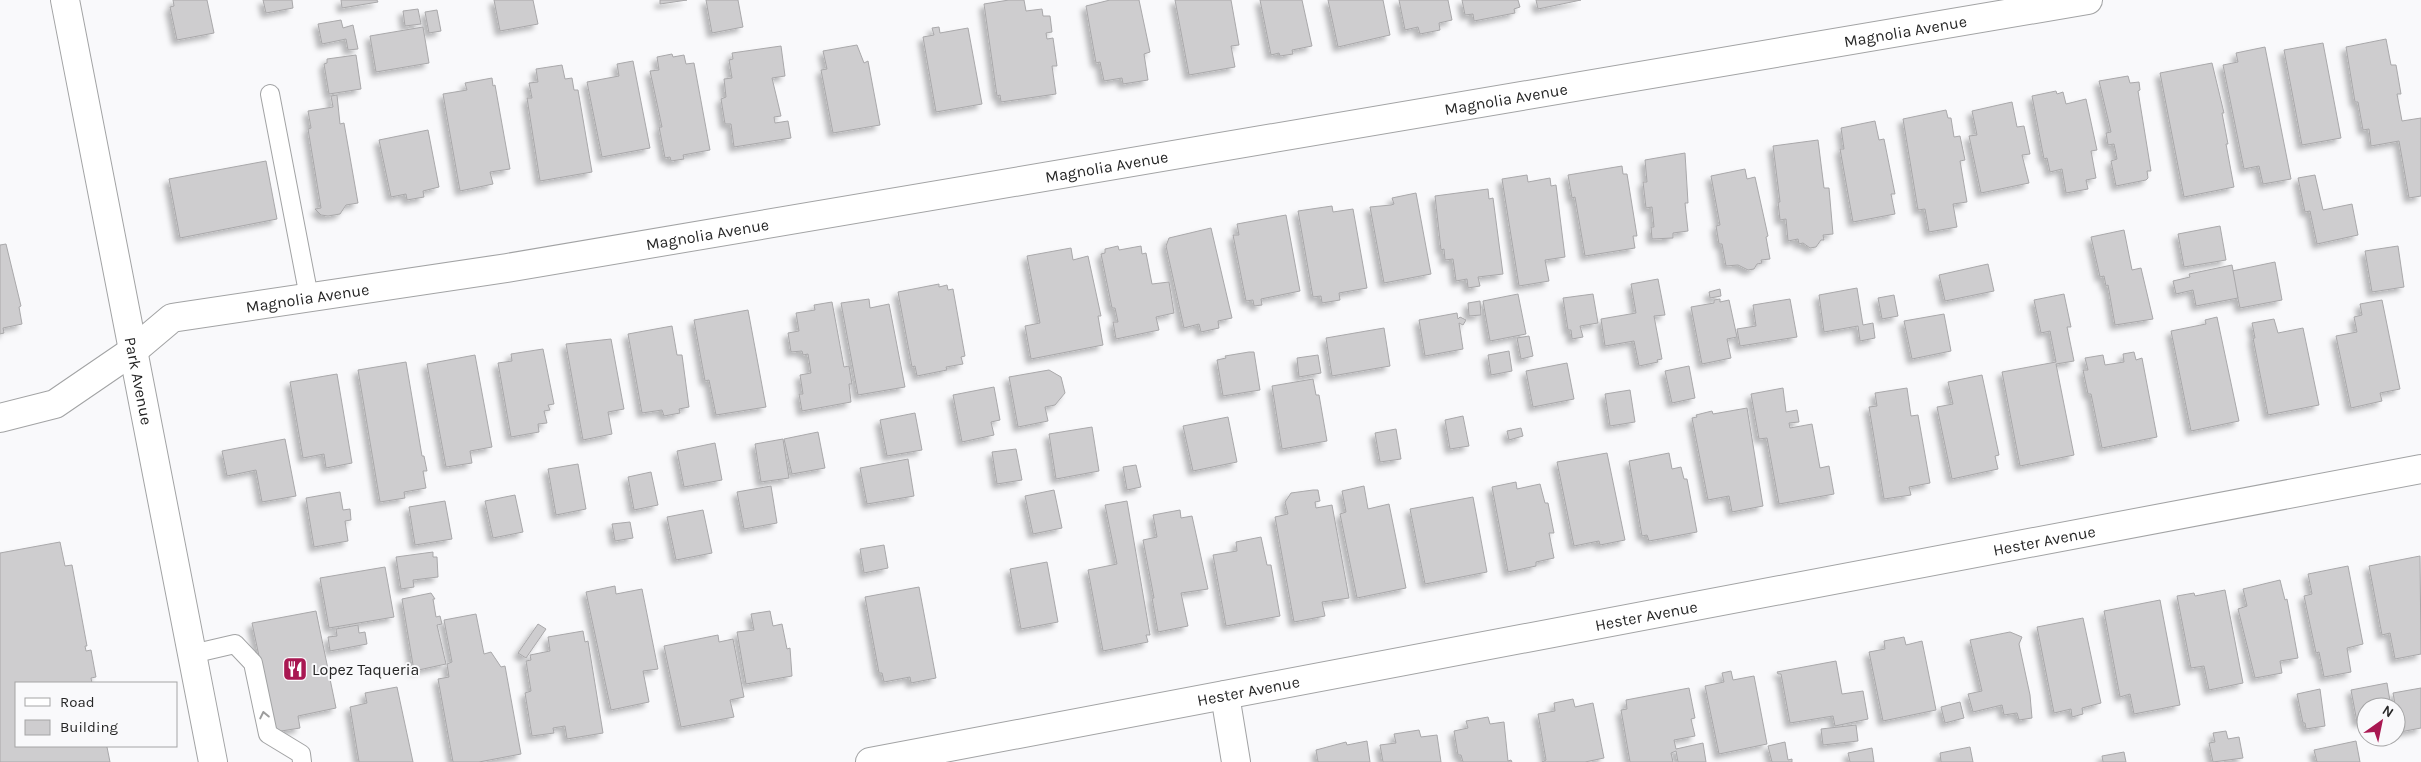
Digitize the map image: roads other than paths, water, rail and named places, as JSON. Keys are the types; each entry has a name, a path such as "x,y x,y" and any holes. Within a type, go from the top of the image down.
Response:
{"street":[{"name":"Park Avenue","path":"65,0 213,762"},
{"name":"Magnolia Avenue","path":"0,418 55,404 134,350 172,318 517,266 2088,0"},
{"name":"Hester Avenue","path":"870,762 2421,469"},
{"path":"1225,695 1236,762"}],"lane":[{"path":"270,94 309,297"},
{"path":"192,654 235,644 253,663 268,734 301,754 302,762"}],"place":[{"name":"Lopez Taqueria","path":"295,669"}]}
